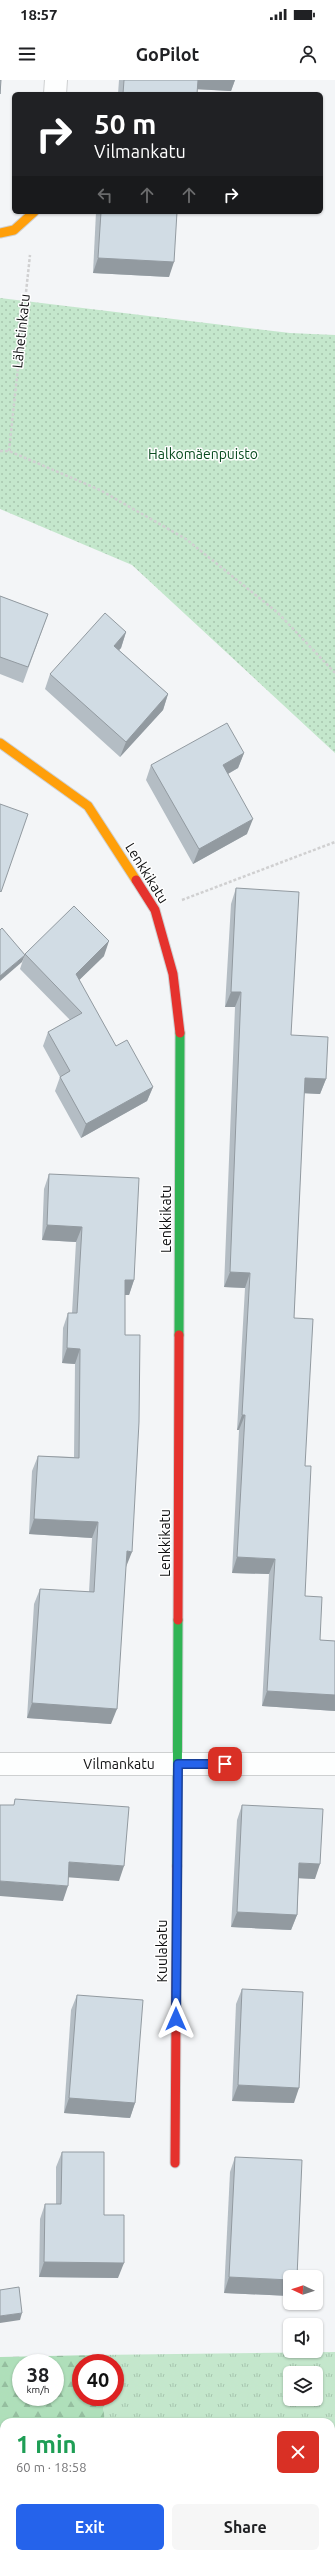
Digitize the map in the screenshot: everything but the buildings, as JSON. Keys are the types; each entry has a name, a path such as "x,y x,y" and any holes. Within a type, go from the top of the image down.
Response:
{"street":[{"path":"54,92 56,80"},
{"path":"0,233 14,230 33,214"},
{"name":"Lenkkikatu","path":"0,743 88,806 155,910 173,974 181,1043 178,1764"},
{"name":"Vilmankatu","path":"0,1764 335,1764"},
{"name":"Kuulakatu","path":"175,2163 178,1764"}],"path":[{"name":"Lähetinkatu","path":"9,451 34,214"},
{"path":"0,450 9,451 100,490 186,538 278,613 335,673"},
{"path":"155,910 335,842"}],"green space":[{"name":"Halkomäenpuisto","path":"0,298 290,333 335,335 335,753 132,565 0,509"},
{"path":"323,2352 335,2352 335,2418 105,2418 103,2406 124,2406 124,2355 283,2353 283,2358 323,2358"},
{"path":"64,2356 72,2356 72,2406 103,2406 105,2418 0,2418 0,2357 12,2357 12,2406 64,2406"}],"traffic: fast":[{"path":"179,1335 180,1033"},
{"path":"177,1866 178,1620"}],"traffic: slow":[{"path":"0,233 14,230 32,214"},
{"path":"0,743 88,806 136,880"}],"traffic: jam":[{"path":"136,880 155,910 173,974 180,1033"},
{"path":"178,1620 179,1335"},
{"path":"175,2163 177,1866"}],"route":[{"path":"176,2019 178,1764 225,1764"}]}
